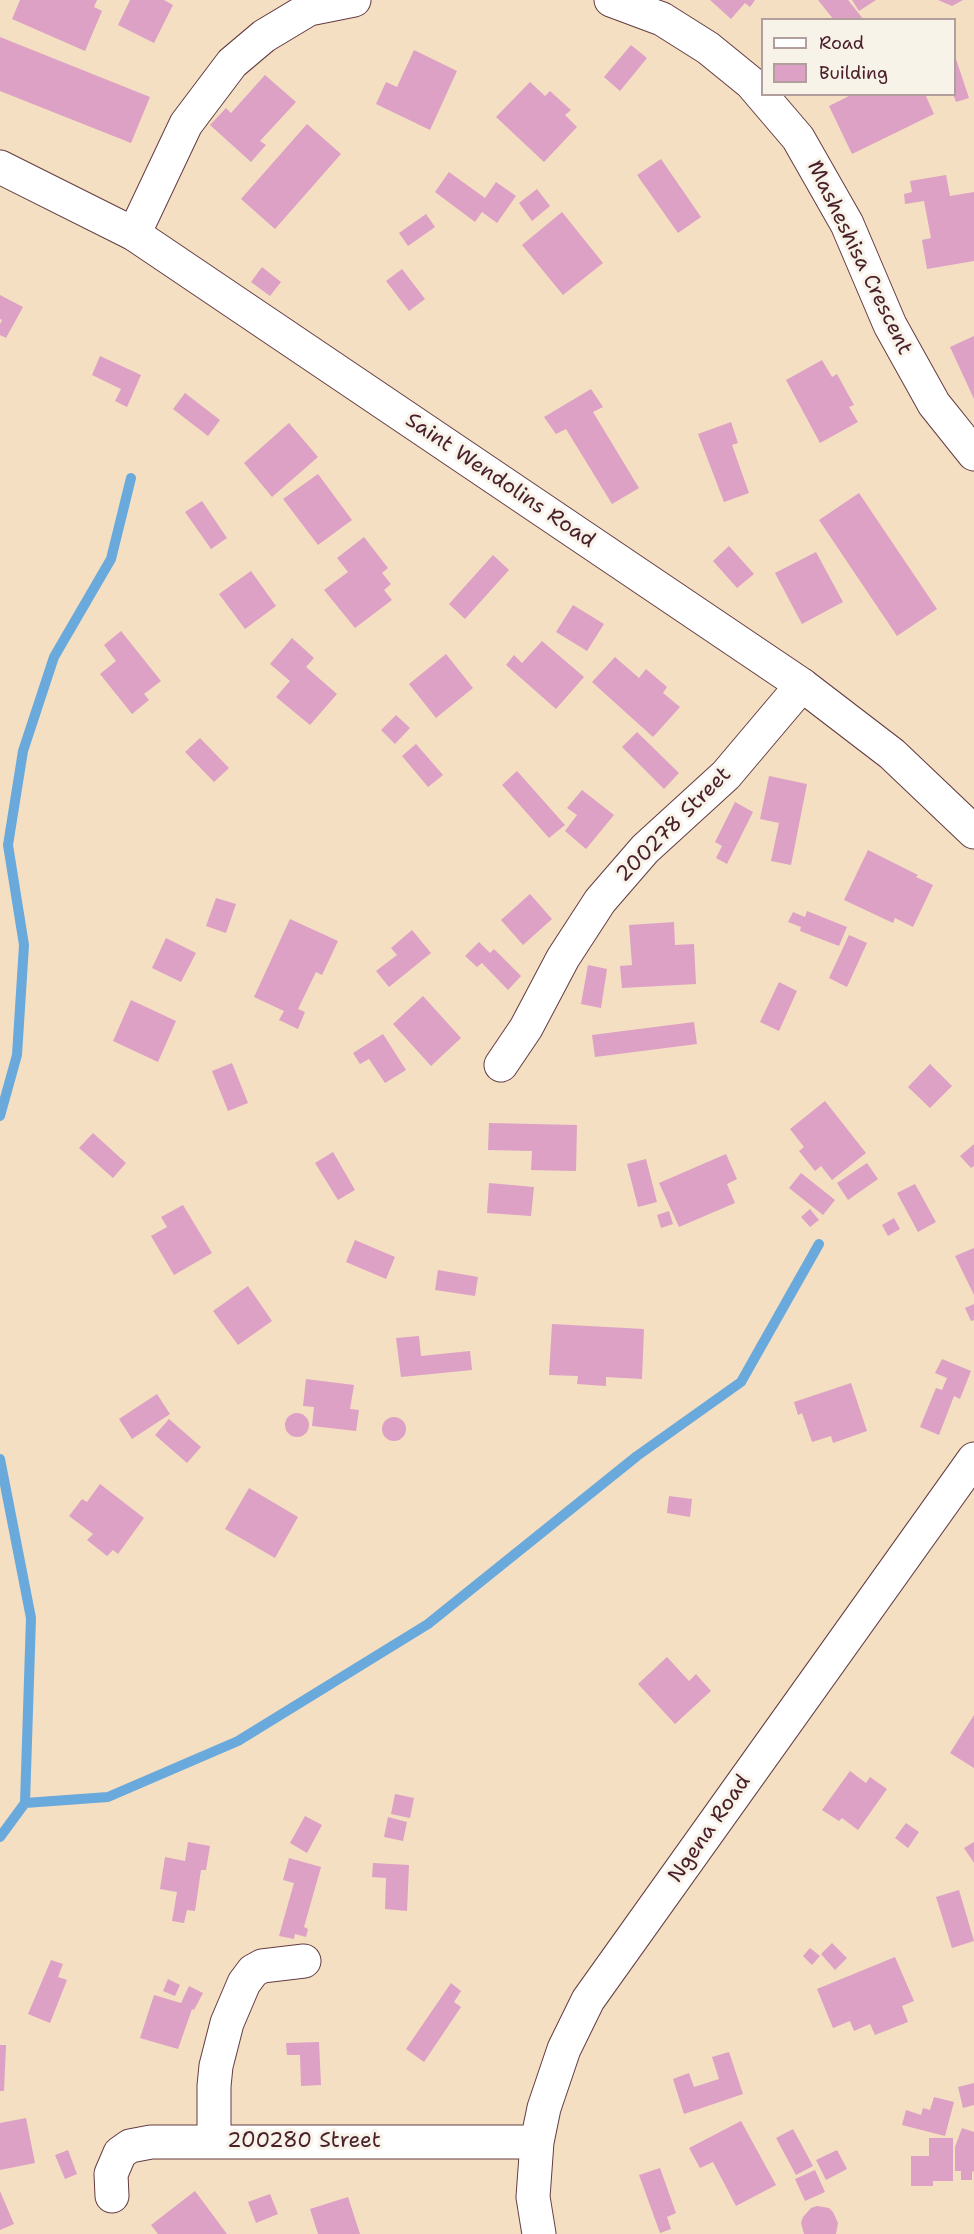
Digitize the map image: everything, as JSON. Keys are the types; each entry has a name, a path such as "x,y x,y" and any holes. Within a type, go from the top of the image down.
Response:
{"street":[{"path":"134,234 186,124 232,63 264,36 309,9 354,0"},
{"name":"Masheshisa Crescent","path":"611,0 662,19 708,48 751,83 761,95"},
{"name":"Masheshisa Crescent","path":"762,96 798,138 847,224 890,325 934,404 974,454"},
{"name":"Saint Wendolins Road","path":"0,167 134,234 802,685 892,754 974,832"},
{"name":"200278 Street","path":"501,1065 526,1028 562,958 600,901 645,849 726,775 802,685"},
{"name":"Ngena Road","path":"539,2234 533,2197 537,2142 544,2108 564,2049 588,2000 974,1459"},
{"path":"214,2142 216,2066 227,2023 244,1983 253,1971 262,1966 304,1961"},
{"name":"200280 Street","path":"112,2196 111,2174 120,2153 130,2146 151,2142 537,2142"}],"building":[{"path":"20,0 97,0 94,7 102,11 85,51 12,19"},
{"path":"130,0 164,0 173,5 154,43 118,25"},
{"path":"710,0 755,0 750,7 745,3 731,19"},
{"path":"818,0 848,0 862,18 832,18"},
{"path":"852,0 876,0 859,11"},
{"path":"938,0 963,0 952,6"},
{"path":"0,37 150,97 131,143 0,91"},
{"path":"631,45 647,58 620,91 604,77"},
{"path":"414,50 457,71 430,130 376,104 386,82 397,87"},
{"path":"956,59 969,98 956,102 954,96 956,96"},
{"path":"265,75 296,102 260,141 266,145 251,162 210,125 226,108 231,113"},
{"path":"530,82 545,96 550,91 571,110 565,115 577,127 544,162 496,117"},
{"path":"849,96 926,96 934,114 852,154 829,106"},
{"path":"307,124 341,154 275,229 241,199"},
{"path":"661,159 701,217 678,233 637,175"},
{"path":"449,172 485,198 496,182 516,196 497,223 482,212 475,222 435,192"},
{"path":"946,175 950,196 974,192 974,261 927,269 922,240 931,238 924,201 905,204 904,194 912,192 910,181"},
{"path":"537,189 550,206 532,221 519,203"},
{"path":"562,212 603,263 563,295 522,245"},
{"path":"426,214 435,227 408,246 399,233"},
{"path":"262,267 281,282 270,296 251,282"},
{"path":"402,269 425,299 409,311 386,281"},
{"path":"0,295 23,307 6,338 0,335 2,320 0,319"},
{"path":"974,336 974,399 950,347"},
{"path":"100,356 141,375 127,407 115,401 121,389 92,375"},
{"path":"822,360 832,377 837,374 854,405 849,407 858,422 820,443 786,380"},
{"path":"591,389 603,407 593,412 639,488 612,504 566,429 556,434 544,417"},
{"path":"185,393 220,420 208,436 173,409"},
{"path":"731,422 738,443 732,445 749,493 724,502 698,434"},
{"path":"289,423 318,457 272,497 244,463"},
{"path":"318,474 352,520 318,545 283,499"},
{"path":"859,493 937,609 897,636 819,520"},
{"path":"202,501 227,538 211,549 185,512"},
{"path":"364,537 388,568 382,573 391,584 384,590 392,600 355,628 324,590 348,572 337,558"},
{"path":"729,546 754,574 737,588 713,561"},
{"path":"816,552 843,602 802,624 775,573"},
{"path":"493,555 509,570 465,619 449,604"},
{"path":"251,571 276,606 245,629 219,594"},
{"path":"573,605 604,624 587,651 556,632"},
{"path":"121,631 161,681 144,694 149,700 132,714 100,674 116,661 104,645"},
{"path":"292,638 314,658 306,667 337,694 310,725 276,697 290,681 270,664"},
{"path":"542,641 584,677 556,709 506,665 514,655 522,663"},
{"path":"446,654 473,688 436,718 409,684"},
{"path":"615,657 639,678 646,669 667,687 663,693 680,707 653,737 592,682"},
{"path":"396,715 410,728 395,744 381,730"},
{"path":"637,732 679,773 664,789 622,747"},
{"path":"200,738 229,768 214,782 185,752"},
{"path":"416,744 443,775 428,787 402,756"},
{"path":"517,771 565,825 549,838 502,785"},
{"path":"769,776 807,784 791,865 771,861 779,823 760,819"},
{"path":"582,790 614,815 586,849 565,831 577,815 567,808"},
{"path":"735,802 753,812 727,864 716,858 722,846 715,842"},
{"path":"868,850 933,885 913,927 895,918 893,923 844,900"},
{"path":"530,894 552,919 523,945 501,920"},
{"path":"216,898 236,904 226,933 206,926"},
{"path":"807,911 847,927 839,946 800,931 801,927 788,922 793,912 805,917"},
{"path":"290,919 338,941 322,975 316,972 298,1009 305,1012 298,1029 279,1020 284,1011 254,997"},
{"path":"674,922 675,945 694,944 696,984 622,988 620,966 632,965 629,925"},
{"path":"412,930 431,953 389,987 376,971 397,955 391,948"},
{"path":"849,935 867,943 847,987 829,978"},
{"path":"166,938 196,953 181,982 152,968"},
{"path":"479,942 490,953 494,949 521,976 508,990 482,963 477,967 465,956"},
{"path":"588,965 607,969 601,1008 581,1004"},
{"path":"779,982 797,991 779,1031 760,1022"},
{"path":"423,996 461,1038 431,1066 393,1024"},
{"path":"131,1000 176,1021 158,1062 113,1041"},
{"path":"694,1022 697,1044 595,1057 592,1035"},
{"path":"383,1034 406,1070 385,1083 369,1059 360,1064 353,1053"},
{"path":"232,1063 248,1103 228,1111 212,1071"},
{"path":"930,1064 952,1086 930,1108 908,1087"},
{"path":"825,1101 866,1153 832,1180 821,1166 815,1171 799,1151 804,1147 790,1129"},
{"path":"489,1123 577,1125 576,1171 531,1170 532,1151 488,1150"},
{"path":"93,1133 126,1163 113,1178 79,1148"},
{"path":"974,1144 974,1166 971,1168 960,1156"},
{"path":"333,1152 355,1190 338,1200 315,1163"},
{"path":"726,1154 737,1179 727,1184 735,1203 679,1227 659,1183"},
{"path":"646,1159 657,1202 638,1207 627,1164"},
{"path":"867,1163 878,1179 848,1200 837,1183"},
{"path":"801,1173 835,1200 823,1215 789,1188"},
{"path":"489,1183 534,1187 531,1216 487,1213"},
{"path":"915,1184 936,1222 918,1232 897,1193"},
{"path":"183,1205 212,1253 174,1275 151,1236 167,1227 161,1217"},
{"path":"810,1209 819,1220 810,1227 801,1217"},
{"path":"669,1211 673,1224 661,1228 657,1215"},
{"path":"894,1218 900,1229 888,1236 882,1225"},
{"path":"355,1240 395,1257 386,1279 346,1262"},
{"path":"974,1248 974,1295 955,1256"},
{"path":"438,1270 478,1277 475,1296 435,1290"},
{"path":"248,1286 272,1321 238,1345 213,1311"},
{"path":"974,1304 974,1320 971,1321 965,1308"},
{"path":"552,1324 644,1329 642,1379 606,1377 606,1386 577,1384 578,1376 549,1375"},
{"path":"419,1336 421,1356 470,1351 472,1370 401,1377 396,1338"},
{"path":"942,1359 971,1371 960,1399 954,1396 939,1435 920,1427 936,1388 942,1390 947,1378 935,1373"},
{"path":"306,1379 354,1385 350,1409 359,1410 356,1431 312,1426 314,1407 303,1406"},
{"path":"851,1383 867,1431 833,1443 831,1436 812,1442 802,1413 798,1415 794,1402"},
{"path":"157,1394 170,1414 132,1439 119,1419"},
{"path":"297,1413 306,1416 309,1425 306,1434 297,1437 288,1434 285,1425 288,1416"},
{"path":"394,1417 403,1420 406,1429 403,1438 394,1441 385,1438 382,1429 385,1420"},
{"path":"169,1419 201,1447 187,1463 155,1435"},
{"path":"100,1484 144,1518 118,1554 113,1550 107,1556 87,1540 93,1534 69,1516 82,1499 87,1502"},
{"path":"249,1488 298,1517 275,1558 225,1529"},
{"path":"669,1496 692,1499 690,1517 667,1513"},
{"path":"667,1657 689,1681 696,1674 711,1691 675,1724 638,1684"},
{"path":"974,1715 974,1768 950,1753"},
{"path":"850,1771 866,1783 870,1777 887,1789 858,1830 842,1818 839,1821 822,1810"},
{"path":"395,1794 414,1798 410,1818 391,1814"},
{"path":"305,1816 322,1825 307,1853 290,1843"},
{"path":"388,1817 407,1822 403,1841 384,1837"},
{"path":"906,1823 919,1832 908,1848 895,1838"},
{"path":"188,1842 210,1846 206,1870 201,1870 195,1911 187,1910 184,1923 172,1921 177,1892 160,1889 165,1857 185,1861"},
{"path":"974,1842 974,1863 964,1848"},
{"path":"289,1858 321,1867 304,1927 308,1929 306,1937 295,1934 294,1939 279,1936 294,1883 283,1880"},
{"path":"373,1863 409,1865 407,1911 385,1909 386,1878 372,1877"},
{"path":"959,1890 974,1941 952,1948 936,1897"},
{"path":"832,1943 847,1958 835,1970 821,1954"},
{"path":"810,1948 820,1956 812,1965 803,1956"},
{"path":"895,1957 914,2001 902,2006 908,2022 875,2035 870,2024 854,2031 850,2021 833,2028 817,1989"},
{"path":"51,1960 63,1964 58,1977 67,1980 50,2023 28,2014"},
{"path":"168,1979 180,1985 175,1996 163,1991"},
{"path":"451,1983 461,1991 454,2002 461,2007 424,2062 406,2049"},
{"path":"189,1986 203,1993 194,2010 192,2009 178,2049 140,2038 154,1995 181,2003"},
{"path":"319,2042 321,2085 301,2086 300,2055 287,2055 286,2043"},
{"path":"0,2045 6,2045 4,2091 0,2091"},
{"path":"729,2052 743,2094 684,2114 673,2079 689,2073 694,2087 719,2079 712,2057"},
{"path":"974,2083 974,2105 963,2108 958,2087"},
{"path":"934,2097 954,2102 945,2136 902,2125 906,2110 921,2115 923,2108 930,2110"},
{"path":"26,2118 35,2163 0,2170 0,2123"},
{"path":"741,2121 776,2185 736,2206 713,2162 700,2168 689,2148"},
{"path":"962,2128 974,2132 972,2180 961,2180 961,2171 955,2171 955,2147"},
{"path":"793,2129 813,2166 796,2175 776,2138"},
{"path":"929,2138 953,2138 953,2181 933,2181 933,2186 911,2186 911,2156 929,2156"},
{"path":"68,2150 77,2174 65,2179 55,2155"},
{"path":"837,2150 847,2169 826,2180 816,2160"},
{"path":"660,2168 676,2213 667,2217 671,2229 660,2233 639,2175"},
{"path":"815,2170 825,2192 805,2201 795,2179"},
{"path":"0,2191 14,2224 0,2230"},
{"path":"195,2191 227,2234 158,2234 151,2225"},
{"path":"270,2194 278,2214 256,2223 248,2202"},
{"path":"348,2197 360,2234 318,2234 310,2209"},
{"path":"817,2206 829,2208 833,2212 838,2223 836,2234 804,2234 801,2223 803,2217 811,2208"}],"waterway":[{"path":"0,1116 17,1055 24,945 8,845 23,751 54,657 111,559 131,478"},
{"path":"25,1803 108,1797 238,1741 428,1624 637,1456 741,1382 819,1244"},
{"path":"0,1459 31,1618 25,1803 0,1837"}]}
